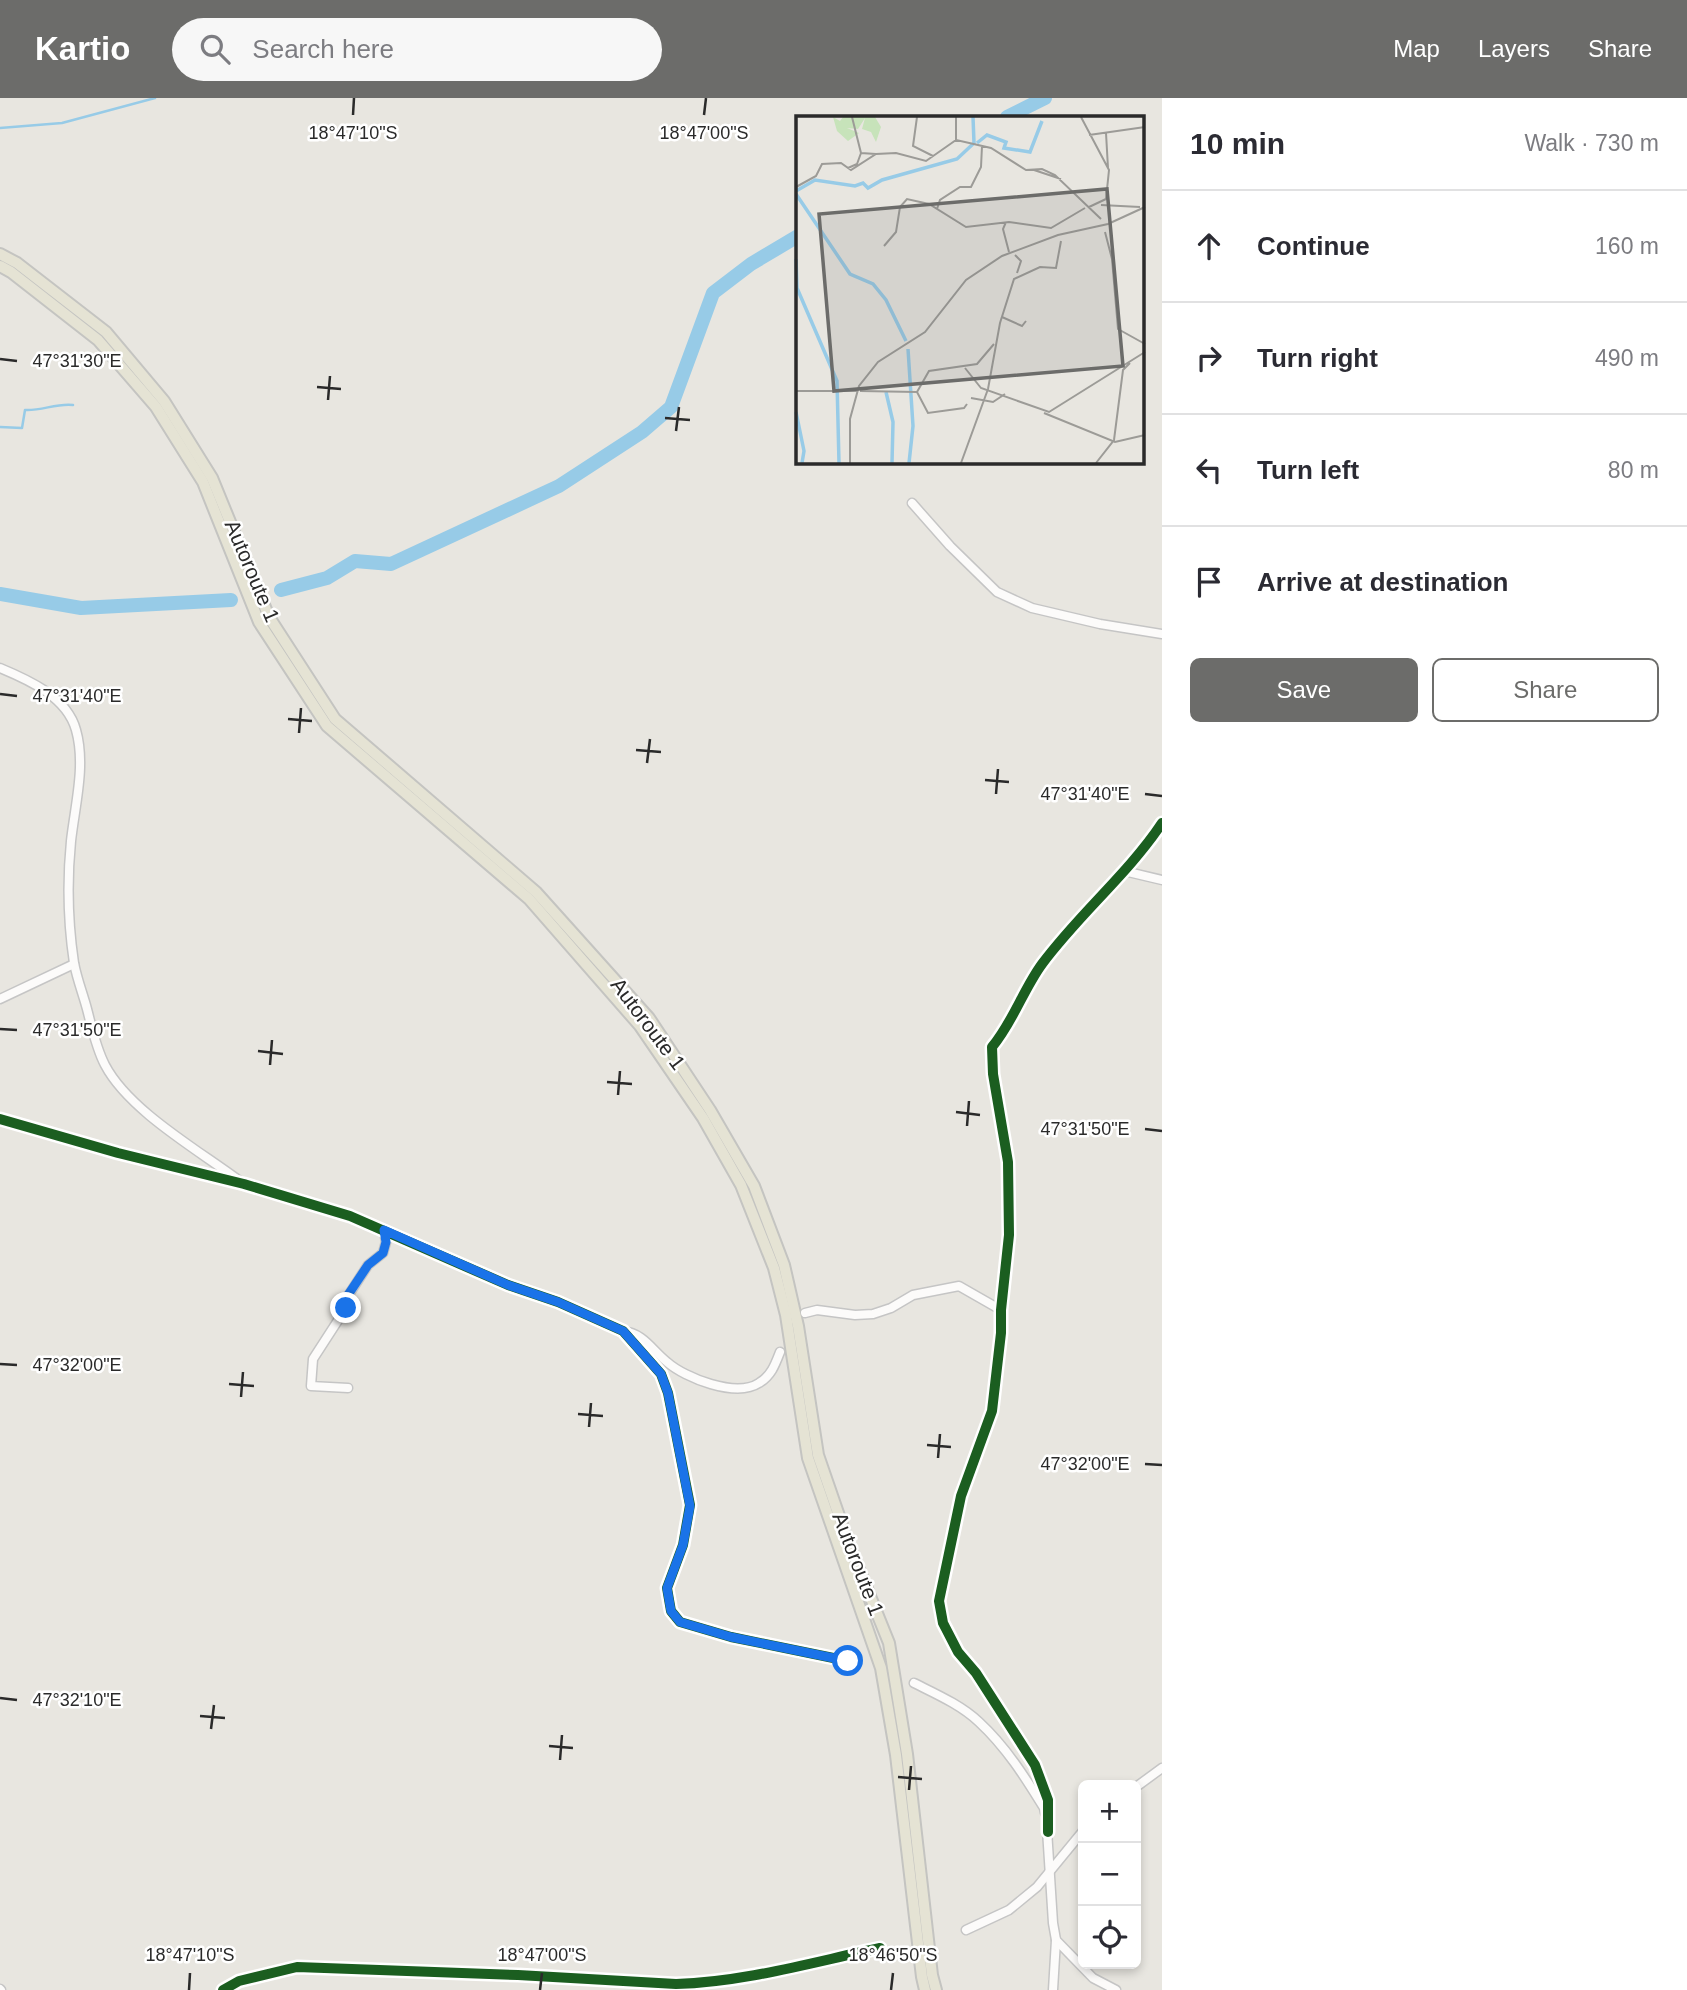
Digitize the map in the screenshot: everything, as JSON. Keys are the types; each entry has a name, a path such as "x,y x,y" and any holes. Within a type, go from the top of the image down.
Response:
{"main road":[{"name":"Autoroute 1","path":"0,254 17,263 106,332 164,401 212,478 269,617 335,719 536,892 649,1018 710,1110 754,1186 784,1265 798,1326 818,1455 847,1539 889,1643 907,1754 932,1975 936,1990"},
{"name":"Autoroute 1","path":"0,266 98,340 156,407 203,482 259,622 327,726 529,899 640,1026 703,1118 741,1185 774,1268 786,1315 808,1458 881,1668 897,1755 925,1990"}],"street":[{"path":"912,503 950,546 997,592 1032,608 1100,624 1162,634"},
{"path":"0,668 20,676 61,702 76,728 80,761 71,845 69,904 74,964 95,1043 104,1064 116,1084 187,1145 244,1184"},
{"path":"1054,1990 1056,1940 1048,1800 1035,1765 976,1673 958,1652 943,1623 939,1601 961,1496 992,1411 1001,1333 1009,1235 1008,1162 993,1073 992,1047 1006,1031 1025,991 1043,963 1079,918 1124,872 1162,823"},
{"path":"1124,872 1162,880"},
{"path":"0,999 74,964"},
{"path":"0,1119 118,1153 244,1184 350,1216 508,1285 558,1302 623,1331 638,1334 668,1363 692,1377 737,1389 757,1384 773,1371 780,1352"},
{"path":"348,1388 311,1386 313,1359 346,1308 346,1298 368,1265 383,1253 386,1242 384,1230"},
{"path":"805,1313 817,1310 855,1315 873,1314 891,1308 913,1295 959,1286 1001,1310"},
{"path":"623,1331 661,1374 668,1393 690,1506 683,1545 667,1588 671,1611 680,1622 731,1637 848,1661"},
{"path":"914,1683 970,1715 1017,1763 1044,1808 1048,1832"},
{"path":"1141,1783 1162,1768"},
{"path":"966,1930 1009,1910 1037,1887 1078,1837"},
{"path":"1056,1940 1093,1978 1116,1990"},
{"path":"223,1990 239,1981 297,1967 702,1983 880,1948"}],"waterway":[{"path":"0,128 62,123 155,98"},
{"path":"1009,116 1045,98"},
{"path":"281,590 327,578 355,561 391,564 559,486 642,432 671,407 713,293 751,264 796,237"},
{"path":"0,427 22,428 25,410 73,405"},
{"path":"0,594 81,608 231,600"}],"cycle path":[{"path":"1048,1832 1048,1800 1035,1765 976,1673 958,1652 943,1623 939,1601 961,1496 992,1411 1001,1333 1009,1235 1008,1162 993,1074 992,1047 1042,964 1134,860 1162,823"},
{"path":"0,1119 118,1153 244,1184 350,1216 508,1285 558,1302 623,1331 661,1374 668,1393 690,1505 683,1545 667,1588 671,1611 680,1622 731,1637 848,1661"},
{"path":"223,1990 239,1981 297,1967 676,1984 728,1980 880,1948"}],"route":[{"path":"346,1308 346,1298 368,1265 383,1253 386,1242 384,1230 508,1285 558,1302 623,1331 661,1374 668,1393 682,1459 690,1506 683,1545 667,1588 671,1611 680,1622 731,1637 848,1661"}]}
